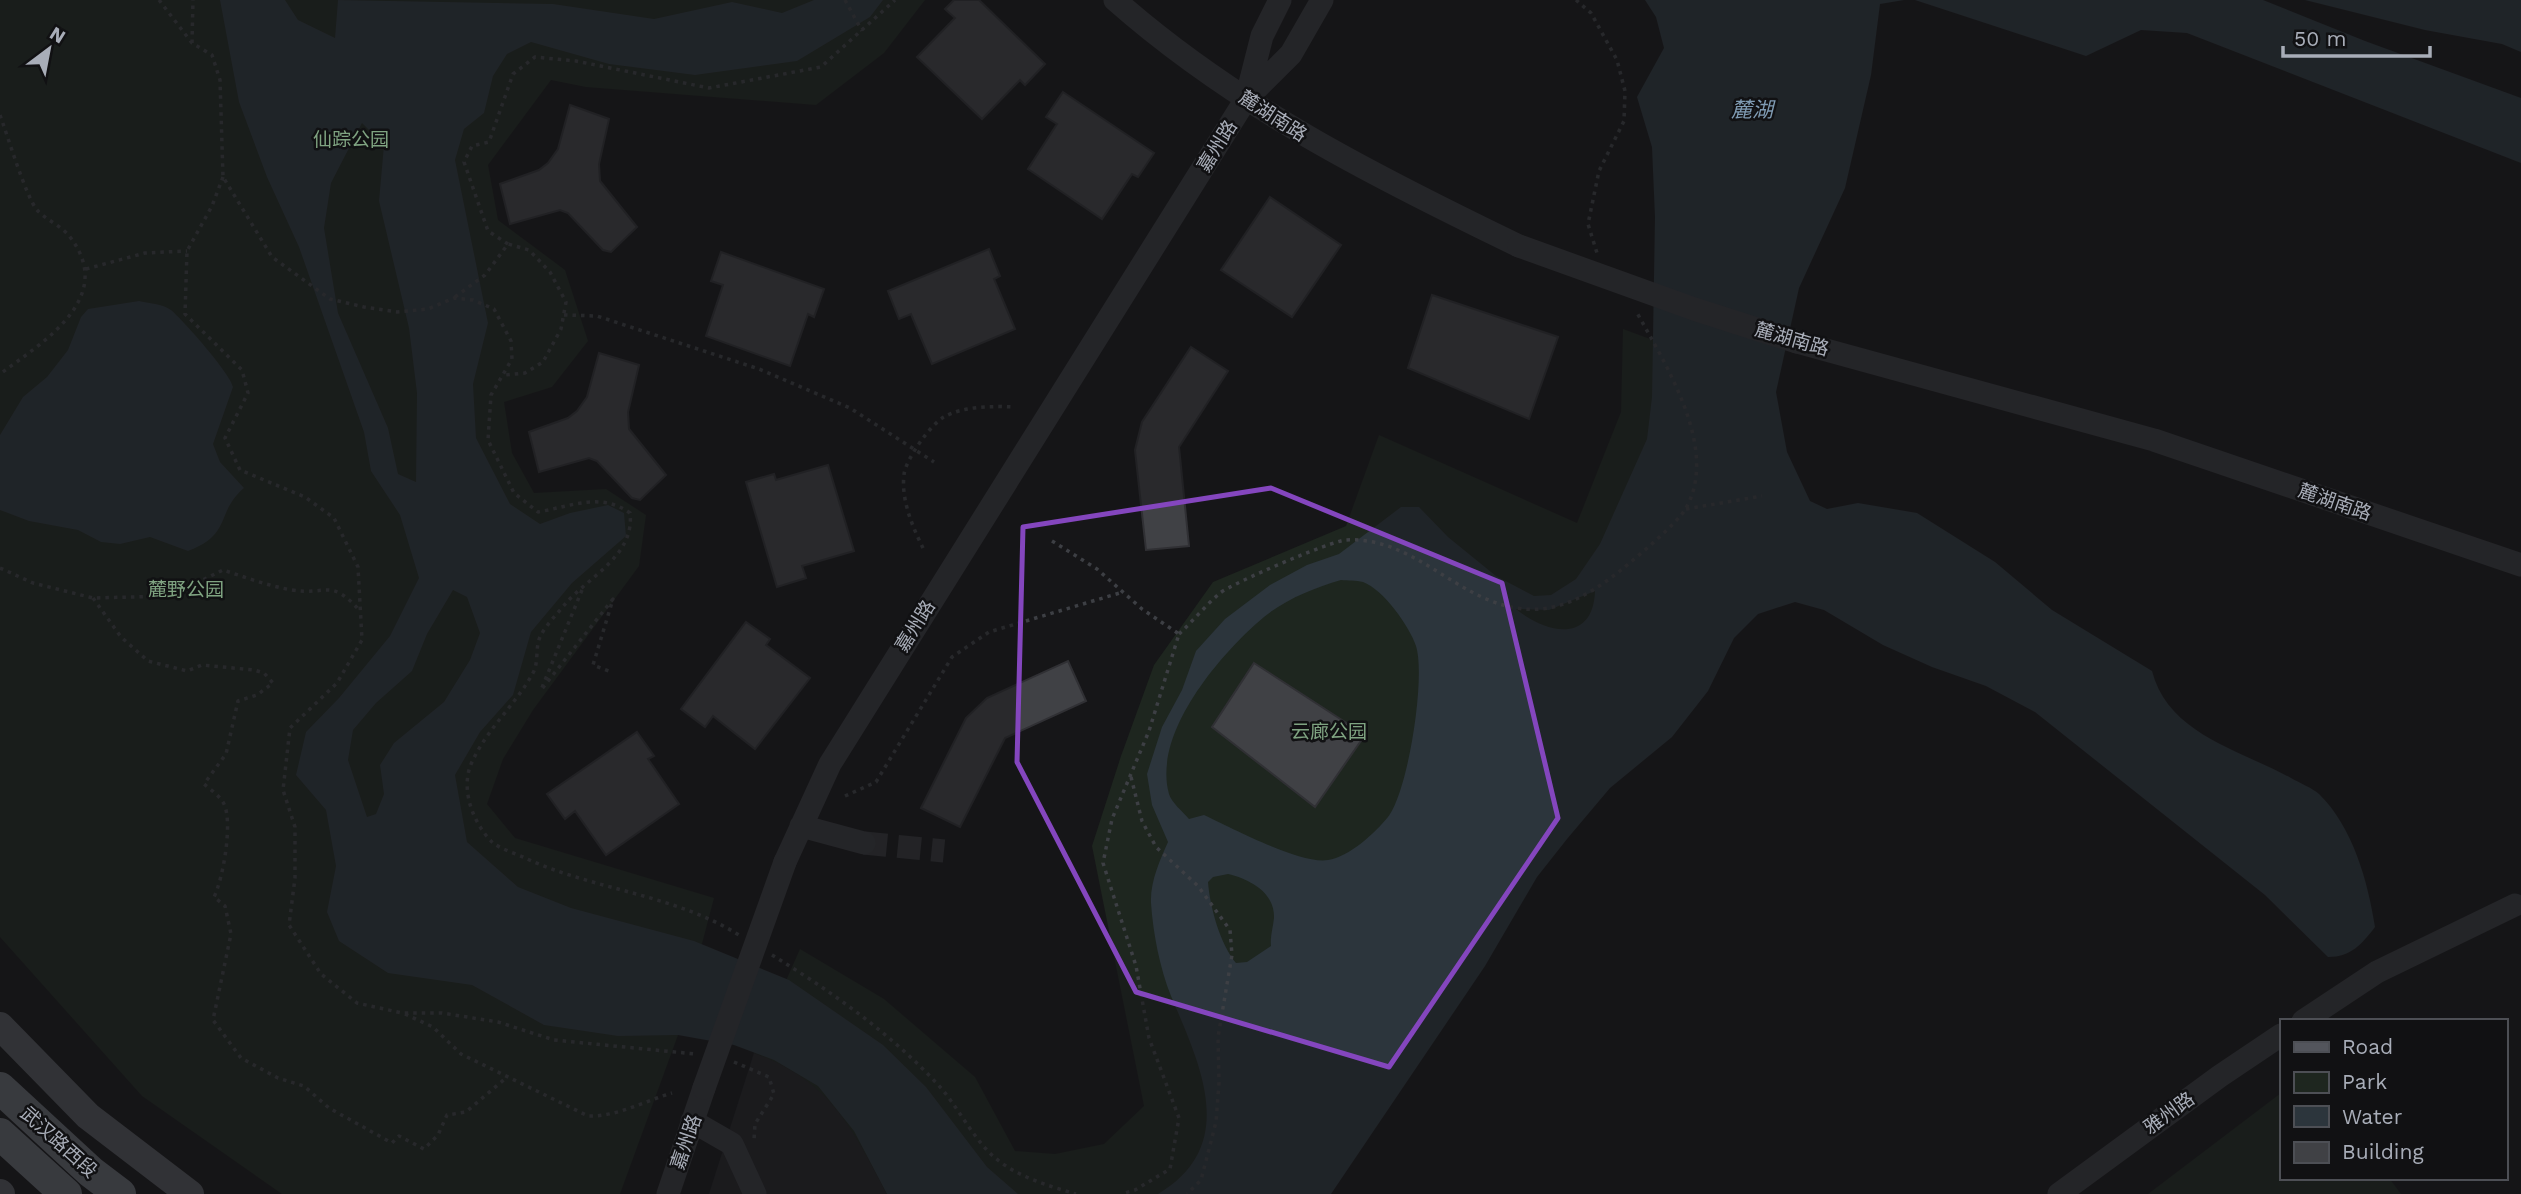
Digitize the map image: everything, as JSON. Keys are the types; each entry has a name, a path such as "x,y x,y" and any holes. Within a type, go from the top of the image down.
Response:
{"highway":[{"name":"武汉路西段","path":"0,1088 91,1172 120,1194"},
{"name":"武汉路西段","path":"0,1134 66,1194"}],"main road":[{"path":"0,1026 88,1116 190,1194"}],"street":[{"name":"麓湖南路","path":"1115,0 1185,56 1306,137 1396,186 1519,246 1694,309 1797,341 2154,440 2521,565"},
{"name":"嘉州路","path":"1246,99 1262,36 1280,0"},
{"name":"嘉州路","path":"668,1194 785,862 830,764 910,632 1246,99 1291,54 1322,0"},
{"path":"801,826 864,843"},
{"path":"2306,1019 2377,972 2515,905"},
{"name":"雅州路","path":"2059,1194 2220,1076 2280,1036"},
{"path":"692,1121 732,1144 754,1189"}],"path":[{"path":"159,0 192,43 212,55 220,80 223,177 212,206 187,251 185,314 242,370 248,393 225,438 240,470 304,497 334,518 358,567 362,640 337,683 290,728 284,790 295,827 295,878 289,925 321,974 357,1003 402,1013 433,1027 461,1054 588,1116 607,1117 637,1103 672,1093"},
{"path":"192,43 193,0"},
{"path":"845,0 862,31"},
{"path":"505,375 525,373 543,362 561,329 566,303 550,272 529,250 508,244 488,231 464,162 472,146 489,142 513,74 535,57 576,61 709,88 821,67 895,0"},
{"path":"1576,0 1591,13 1617,60 1625,91 1624,121 1599,171 1588,225 1599,260"},
{"path":"0,115 36,209 70,236 86,269 80,303 59,328 0,373"},
{"path":"223,177 272,257 298,279 330,299 364,307 397,312 417,310 454,298 485,275 508,244"},
{"path":"86,269 145,253 187,251"},
{"path":"454,298 473,300 494,309 511,341 512,359 491,395 488,440 514,493 538,512 593,501 615,502 631,513 632,529 609,565 568,601 540,637 536,669 517,701 472,761 468,784 472,816 493,843 544,867 665,902 719,923 742,937"},
{"path":"1121,1194 1135,1190 1170,1169 1179,1118 1149,1038 1136,966 1103,863 1112,819 1149,731 1179,634 1222,591 1319,546 1347,540 1385,545 1408,555 1475,594 1515,608 1549,610 1596,590 1629,564 1686,509 1697,473 1682,396 1633,306"},
{"path":"564,315 597,316 759,369 850,408 934,462"},
{"path":"923,548 909,520 904,474 915,450 943,417 988,406 1014,407"},
{"path":"1686,509 1762,496"},
{"path":"1052,541 1097,569 1179,634"},
{"path":"0,568 33,583 93,598 170,596 223,570 294,591 326,588 345,594 360,611"},
{"path":"583,588 541,690 613,599 593,665 609,671"},
{"path":"845,796 876,782 952,657 989,632 1123,592"},
{"path":"93,598 121,637 148,662 187,671 202,665 254,670 264,673 273,682 257,695 238,701 237,715 226,754 204,784 224,804 226,822 220,884 214,897 225,906 230,934 213,1020 241,1058 278,1078 304,1086 329,1108 392,1143 399,1136 424,1149 438,1135 447,1115 466,1112 506,1078"},
{"path":"1130,775 1142,821 1156,847 1198,886 1230,930 1232,954 1218,1037 1216,1122 1200,1180 1187,1194"},
{"path":"765,951 811,979 875,1027 940,1088 987,1151 1036,1183 1076,1194"},
{"path":"402,1013 442,1013 498,1022 554,1040 625,1048 666,1049 702,1055"},
{"path":"727,1059 769,1077 774,1094 754,1124 754,1189"}],"highlighted area":[{"path":"1271,488 1502,583 1558,818 1389,1067 1136,992 1017,762 1023,527"}],"shaded area":[{"path":"754,1053 774,1060 818,1086 854,1131 887,1194 709,1194"}],"green space":[{"path":"0,0 925,0 884,53 816,105 586,87 551,80 488,165 498,220 565,270 588,341 552,387 504,402 512,453 534,493 606,489 646,515 639,566 533,710 503,759 487,804 515,838 714,898 678,1035 620,1194 282,1194 142,1096 0,937"},
{"name":"云廊公园","path":"1623,329 1740,372 1750,471 1229,1194 887,1194 849,1127 820,1092 780,1064 754,1053 800,949 884,999 975,1077 1015,1151 1055,1154 1104,1144 1144,1106 1092,846 1154,665 1213,582 1346,526 1379,435 1577,523 1621,412"},
{"path":"2280,1094 2280,1180 2390,1180 2401,1194 2148,1194"}],"water":[{"path":"220,0 285,0 298,20 335,38 338,0 553,4 654,19 732,2 782,13 814,0 883,0 870,17 797,61 695,75 609,64 531,42 507,54 493,76 484,113 464,129 455,160 488,323 473,384 476,438 510,504 540,524 570,513 608,505 624,513 626,536 572,583 531,632 513,695 480,732 455,775 467,842 518,887 571,908 694,941 789,980 883,1045 926,1087 987,1167 1018,1194 887,1194 854,1131 818,1086 774,1060 734,1045 678,1035 618,1036 544,1025 472,985 388,973 339,941 327,912 336,866 326,810 296,775 306,732 339,698 390,636 419,578 400,515 371,471 364,432 299,247 267,177 239,102","holes":["362,123 384,145 379,201 409,328 417,393 416,482 398,474 388,428 338,313 324,228 331,183","453,590 467,597 480,633 470,660 444,702 394,743 380,765 384,794 376,814 367,817 348,760 353,730 376,703 412,671 427,634"]},
{"name":"麓湖","path":"1645,0 1904,0 1880,4 1871,75 1845,188 1799,288 1776,392 1787,452 1810,501 1827,509 1858,503 1917,513 1995,562 2052,610 2152,671 2160,693 2173,710 2208,738 2319,794 2331,807 2350,839 2363,874 2375,927 2350,952 2328,957 2265,895 2035,712 1986,686 1932,667 1883,645 1824,610 1795,602 1758,614 1734,638 1708,691 1672,737 1610,788 1537,877 1485,966 1331,1194 1158,1194 1183,1174 1199,1152 1206,1128 1206,1102 1201,1076 1164,974 1152,915 1151,895 1154,879 1168,842 1152,805 1147,774 1162,727 1182,690 1196,651 1225,619 1270,585 1307,565 1339,554 1401,507 1419,507 1448,537 1496,576 1534,596 1551,595 1576,579 1600,544 1647,439 1652,397 1655,217 1652,147 1637,97 1664,48 1656,17","holes":["1341,580 1363,582 1387,600 1413,638 1419,682 1408,760 1395,804 1388,817 1353,849 1336,858 1316,860 1266,844 1204,815 1189,819 1170,797 1166,770 1180,721 1194,696 1229,651 1264,617 1301,595","1595,591 1592,608 1586,620 1577,627 1554,628 1528,618 1516,609 1549,610","1228,874 1244,879 1259,888 1270,901 1274,918 1271,946 1247,962 1236,963 1221,936 1209,892 1208,882 1213,877"]},
{"path":"1915,0 2263,0 2365,41 2521,98 2521,163 2187,33 2141,30 2086,56"},
{"path":"2305,0 2521,0 2521,52 2502,44 2425,30"},
{"path":"139,301 171,310 216,360 233,387 213,444 220,462 244,488 229,506 212,538 188,551 150,537 120,544 101,542 78,530 29,521 0,510 0,435 23,397 47,377 68,350 81,317 88,309"}],"building":[{"path":"954,0 979,0 1045,64 1025,85 1020,80 982,119 917,57 955,18 945,9"},
{"path":"1063,92 1154,153 1138,177 1132,174 1102,219 1028,169 1057,124 1046,117"},
{"path":"570,105 609,119 599,164 600,181 637,227 611,252 603,250 568,213 560,210 510,224 500,184 539,170 548,163 558,149"},
{"path":"1270,197 1341,245 1292,317 1221,270"},
{"path":"989,249 1000,276 994,279 1015,329 932,364 911,314 899,319 888,291"},
{"path":"721,252 824,289 814,317 808,314 790,366 706,336 723,285 711,281"},
{"path":"1432,295 1558,337 1529,419 1408,368"},
{"path":"1191,347 1228,371 1179,447 1189,546 1146,550 1135,450 1142,422"},
{"path":"599,353 639,365 628,412 629,429 666,475 640,500 632,498 597,461 589,458 539,472 529,432 568,418 577,411 587,397"},
{"path":"828,465 854,551 802,566 806,578 777,587 746,482 774,474 776,480"},
{"path":"746,622 770,639 766,645 810,678 755,749 713,716 705,727 681,709"},
{"path":"1068,661 1086,701 1005,738 960,827 921,808 966,718 987,698"},
{"path":"1254,663 1365,735 1315,807 1212,727"},
{"path":"637,732 654,756 648,759 679,804 606,855 575,811 565,819 547,794"}],"tunnel":[{"path":"864,843 944,851"}],"park label":[{"name":"仙踪公园","path":"351,139"},
{"name":"麓野公园","path":"186,589"}]}
